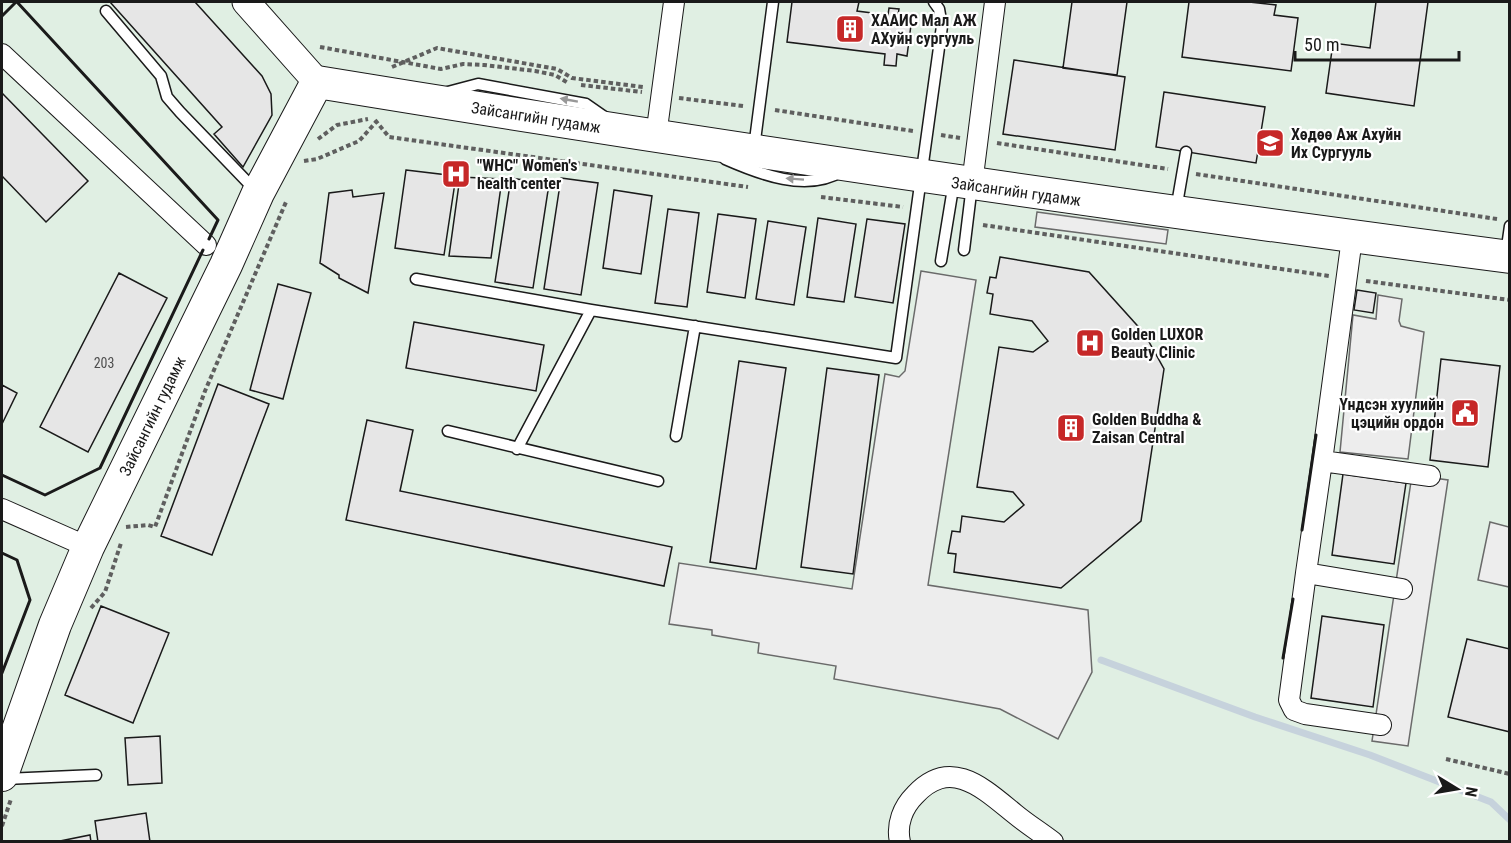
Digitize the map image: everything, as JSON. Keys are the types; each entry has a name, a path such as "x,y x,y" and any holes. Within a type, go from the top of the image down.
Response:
{"main road":[{"name":"Зайсангийн гудамж","path":"2,777 55,625 216,255 258,194 317,82 922,177 1352,238 1507,257"}],"street":[{"path":"246,2 317,82"},
{"path":"666,137 656,95 674,2"},
{"path":"963,183 976,140 995,2"},
{"path":"2,54 216,255"},
{"path":"1352,238 1289,700 1294,710 1305,714 1381,725"},
{"path":"1322,461 1430,476"},
{"path":"2,509 88,548"},
{"path":"1306,573 1402,589"},
{"path":"900,842 899,822 906,806 921,789 946,776 956,776 981,788 1053,842"}],"lane":[{"path":"753,151 773,2"},
{"path":"416,279 591,310 896,358 942,26 939,9 934,2"},
{"path":"106,11 161,76 167,97 258,194"},
{"path":"666,137 767,176 821,181 850,166"},
{"path":"1175,213 1186,152"},
{"path":"963,183 967,223 964,250"},
{"path":"941,261 963,183"},
{"path":"1507,257 1509,226"},
{"path":"517,449 591,310"},
{"path":"676,436 695,326"},
{"path":"448,431 658,481"},
{"path":"2,777 96,775"}],"path":[{"path":"313,45 343,53 441,69 484,64 555,75 568,83 760,108 1498,219"},
{"path":"371,63 392,67 437,48 557,69 572,78 647,88 656,95"},
{"path":"343,53 360,61"},
{"path":"312,148 326,131 337,125 362,118 377,120 389,137 755,188"},
{"path":"308,154 303,161 317,159 359,141 377,120"},
{"path":"95,606 105,592 127,527 148,525 155,527 205,391 289,194"},
{"path":"813,196 918,209"},
{"path":"967,223 1509,300"},
{"path":"1446,759 1509,774"}],"green space":[{"path":"2,2 1509,2 1509,841 2,842"}],"shaded area":[{"path":"1037,212 1168,230 1166,244 1035,227"},
{"path":"921,271 976,280 928,585 1088,610 1092,672 1058,739 1000,709 834,679 836,666 758,653 759,643 712,635 712,630 669,624 679,563 852,589 885,374 899,377 905,371"},
{"path":"1378,295 1402,299 1399,321 1401,326 1424,332 1408,459 1340,452 1353,315 1376,319"},
{"path":"1412,475 1448,480 1408,746 1372,741"},
{"path":"1490,522 1509,527 1509,587 1478,580"}],"building":[{"path":"110,2 195,2 262,76 271,94 272,115 243,167 214,134 222,127"},
{"name":"ХААИС Мал АЖ АХуйн сургууль","path":"792,2 859,2 857,11 888,15 889,8 899,9 898,15 912,17 907,56 897,54 896,66 884,65 885,54 787,42"},
{"path":"1072,2 1127,2 1117,75 1063,68"},
{"path":"1189,2 1249,2 1276,5 1274,15 1298,18 1291,71 1182,57"},
{"path":"1376,2 1428,2 1414,106 1326,93 1333,43 1370,48"},
{"path":"1014,60 1125,77 1115,150 1003,134"},
{"path":"1164,92 1265,107 1256,163 1156,147"},
{"path":"2,93 88,181 46,222 2,176"},
{"path":"406,170 456,176 444,255 395,248"},
{"path":"460,177 502,179 491,258 449,256"},
{"path":"511,178 549,184 533,288 495,282"},
{"path":"561,178 598,183 581,295 544,289"},
{"path":"352,190 353,197 384,193 368,293 339,278 339,275 320,263 329,193"},
{"path":"614,190 652,196 641,274 603,268"},
{"path":"668,209 699,213 687,307 655,303"},
{"path":"718,214 756,219 745,298 707,292"},
{"path":"818,218 856,224 844,302 807,297"},
{"path":"867,219 905,224 893,303 855,297"},
{"path":"768,221 806,227 794,305 756,299"},
{"name":"Golden Buddha & Zaisan Central","path":"1000,257 1089,272 1144,333 1164,369 1141,521 1061,588 954,572 956,554 948,553 952,531 960,532 962,516 1004,522 1024,505 1013,492 977,487 999,347 1033,352 1048,341 1032,321 990,314 993,294 987,293 990,277 996,278"},
{"path":"119,273 167,298 88,452 40,427"},
{"path":"278,284 311,293 283,399 250,390"},
{"path":"1357,290 1376,293 1373,313 1354,310"},
{"path":"414,322 544,345 536,391 406,368"},
{"name":"Үндсэн хуулийн цэцийн ордон","path":"1441,359 1500,366 1488,467 1430,460"},
{"path":"739,361 786,368 756,569 710,562"},
{"path":"827,368 879,375 853,574 801,567"},
{"path":"218,384 269,404 212,555 161,536"},
{"path":"2,385 17,393 2,424"},
{"path":"367,420 413,430 400,491 672,547 664,586 346,520"},
{"path":"1343,474 1406,483 1394,564 1332,555"},
{"path":"101,606 169,633 133,723 65,695"},
{"path":"1322,616 1384,625 1373,707 1311,698"},
{"path":"1467,639 1510,649 1510,732 1448,717"},
{"path":"160,736 162,783 128,785 125,738"},
{"path":"146,813 150,842 98,842 95,821"},
{"path":"90,835 91,842 55,842"}],"waterway":[{"path":"1101,660 1255,717 1370,755 1491,802 1510,820"}],"wall":[{"path":"2,16 16,2"},
{"path":"17,2 218,220 209,239"},
{"path":"2,475 45,495 100,468 203,250"},
{"path":"1302,530 1316,435"},
{"path":"2,553 17,560 30,600 2,673"},
{"path":"1283,658 1293,599"}],"place":[{"name":"ХААИС Мал АЖ АХуйн сургууль","path":"850,29"},
{"name":"Хөдөө Аж Ахуйн Их Сургууль","path":"1270,143"},
{"name":"\"WHC\" Women's health center","path":"456,174"},
{"name":"Golden LUXOR Beauty Clinic","path":"1090,343"},
{"name":"Үндсэн хуулийн цэцийн ордон","path":"1465,413"},
{"name":"Golden Buddha & Zaisan Central","path":"1071,428"}]}
